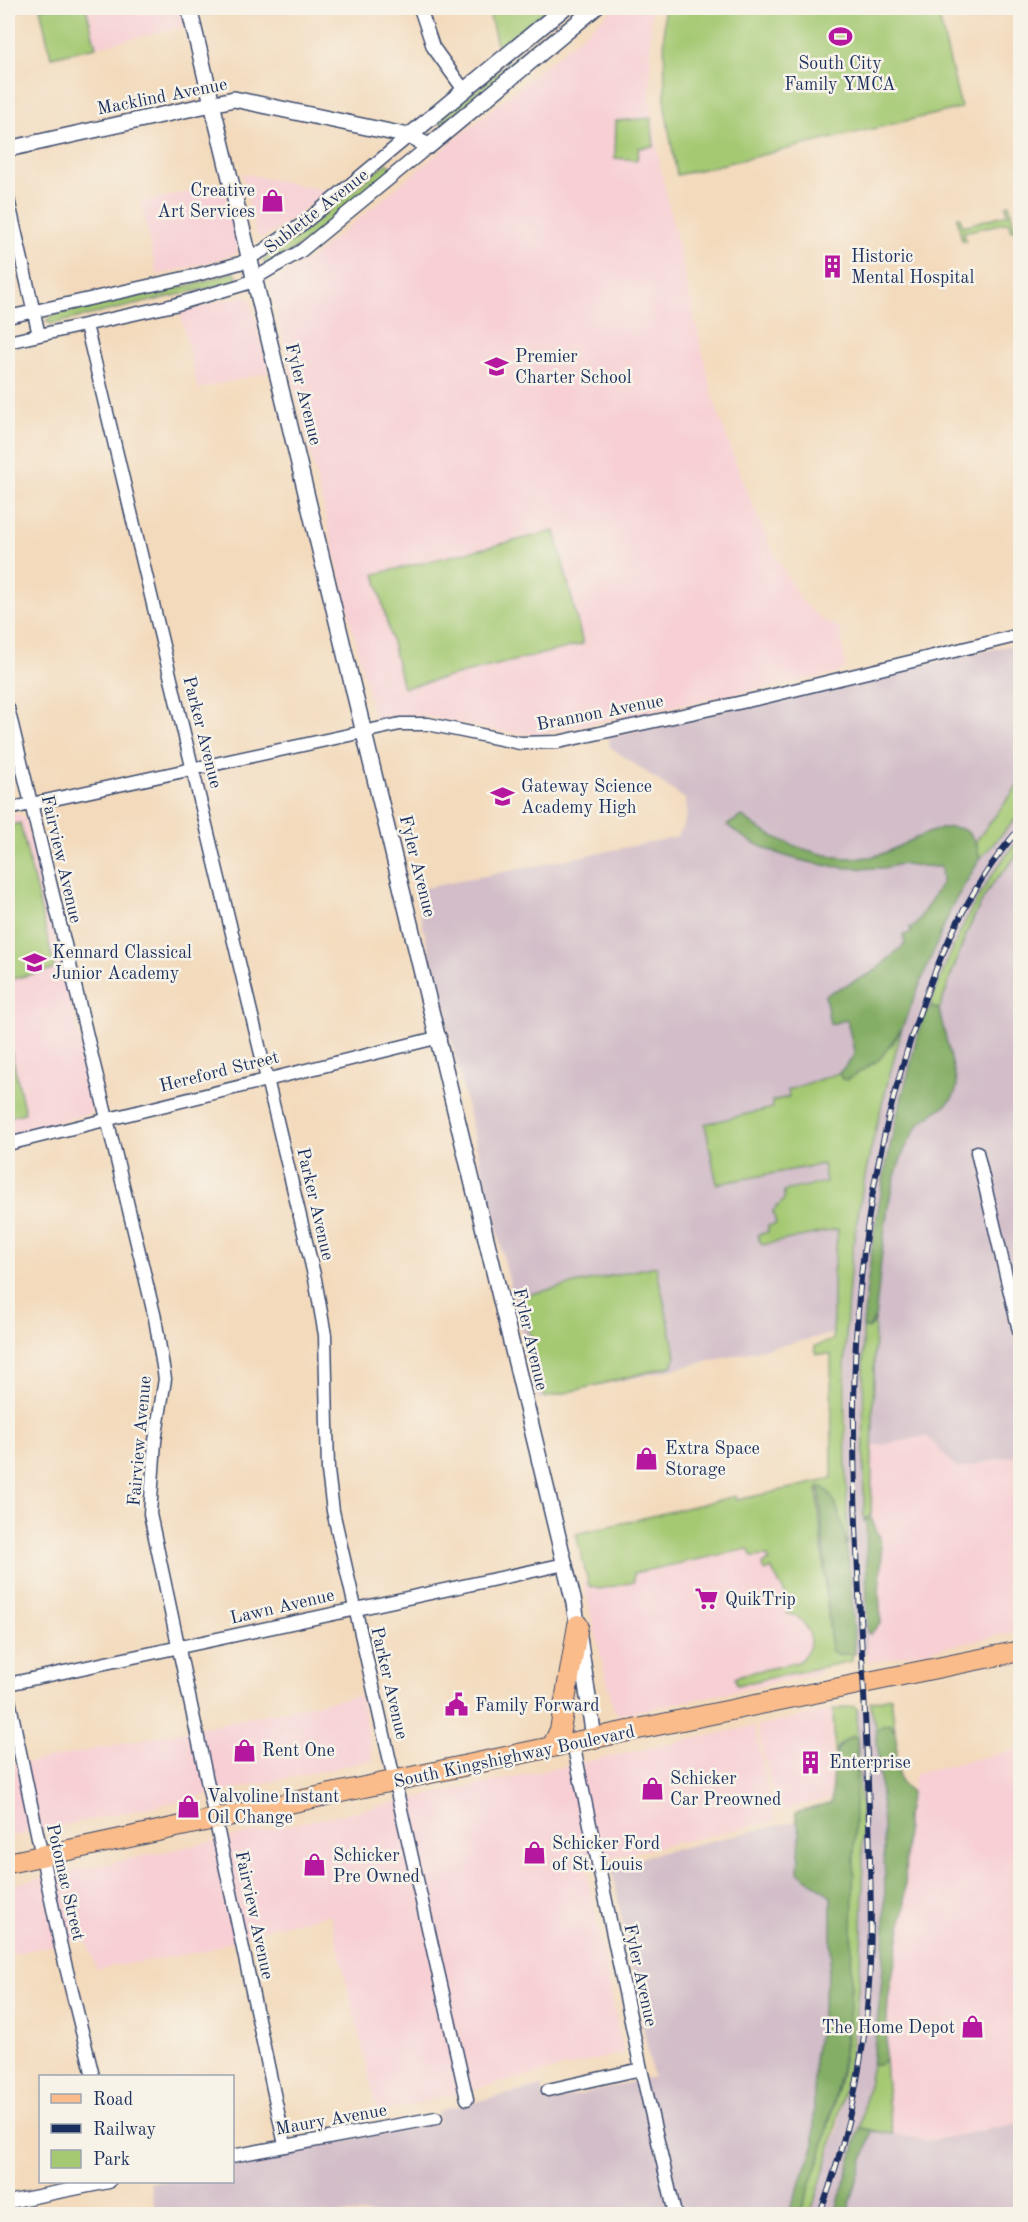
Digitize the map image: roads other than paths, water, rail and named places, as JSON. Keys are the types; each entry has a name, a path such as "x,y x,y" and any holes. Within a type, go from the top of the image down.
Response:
{"main road":[{"path":"552,1747 560,1730 578,1625"},
{"name":"South Kingshighway Boulevard","path":"8,1863 594,1737 1020,1651"}],"street":[{"name":"Fyler Avenue","path":"189,8 214,102 364,731 440,1037 565,1564 578,1625 594,1737"},
{"path":"420,8 433,47 464,90"},
{"name":"Sublette Avenue","path":"8,317 193,276 251,258 304,223 564,8"},
{"name":"Sublette Avenue","path":"8,342 201,298 256,279 301,251 596,8"},
{"name":"Macklind Avenue","path":"8,149 214,102 243,101 409,136 429,146"},
{"path":"8,199 39,335"},
{"name":"Parker Avenue","path":"86,325 315,1279 323,1324 328,1471 333,1511 467,2098"},
{"name":"Brannon Avenue","path":"8,809 194,771 400,724 428,724 520,743 558,742 761,698 1020,635"},
{"name":"Fairview Avenue","path":"8,708 105,1119 155,1318 165,1379 155,1441 150,1514 285,2145"},
{"name":"Hereford Street","path":"8,1144 440,1037"},
{"path":"977,1152 1020,1335"},
{"name":"Lawn Avenue","path":"8,1684 91,1664 178,1648 565,1564"},
{"name":"Potomac Street","path":"8,1695 41,1856 93,2075"},
{"name":"Fyler Avenue","path":"573,1743 641,2069 675,2214"},
{"path":"548,2090 641,2069"},
{"name":"Maury Avenue","path":"234,2156 436,2118"},
{"path":"8,2202 99,2183"}],"railway":[{"path":"820,2214 845,2135 857,2080 870,1975 869,1812 857,1556 854,1403 857,1317 873,1190 891,1106 903,1064 936,970 949,939 981,881 1020,828"}],"place":[{"name":"South City Family YMCA","path":"840,37"},
{"name":"Creative Art Services","path":"273,200"},
{"name":"Historic Mental Hospital","path":"833,266"},
{"name":"Premier Charter School","path":"497,366"},
{"name":"Gateway Science Academy High","path":"503,796"},
{"name":"Kennard Classical Junior Academy","path":"34,962"},
{"name":"Extra Space Storage","path":"647,1458"},
{"name":"QuikTrip","path":"707,1599"},
{"name":"Family Forward","path":"457,1705"},
{"name":"Rent One","path":"244,1750"},
{"name":"Enterprise","path":"811,1762"},
{"name":"Schicker Car Preowned","path":"652,1788"},
{"name":"Valvoline Instant Oil Change","path":"189,1806"},
{"name":"Schicker Ford of St. Louis","path":"534,1853"},
{"name":"Schicker Pre Owned","path":"315,1865"},
{"name":"The Home Depot","path":"973,2027"}]}
